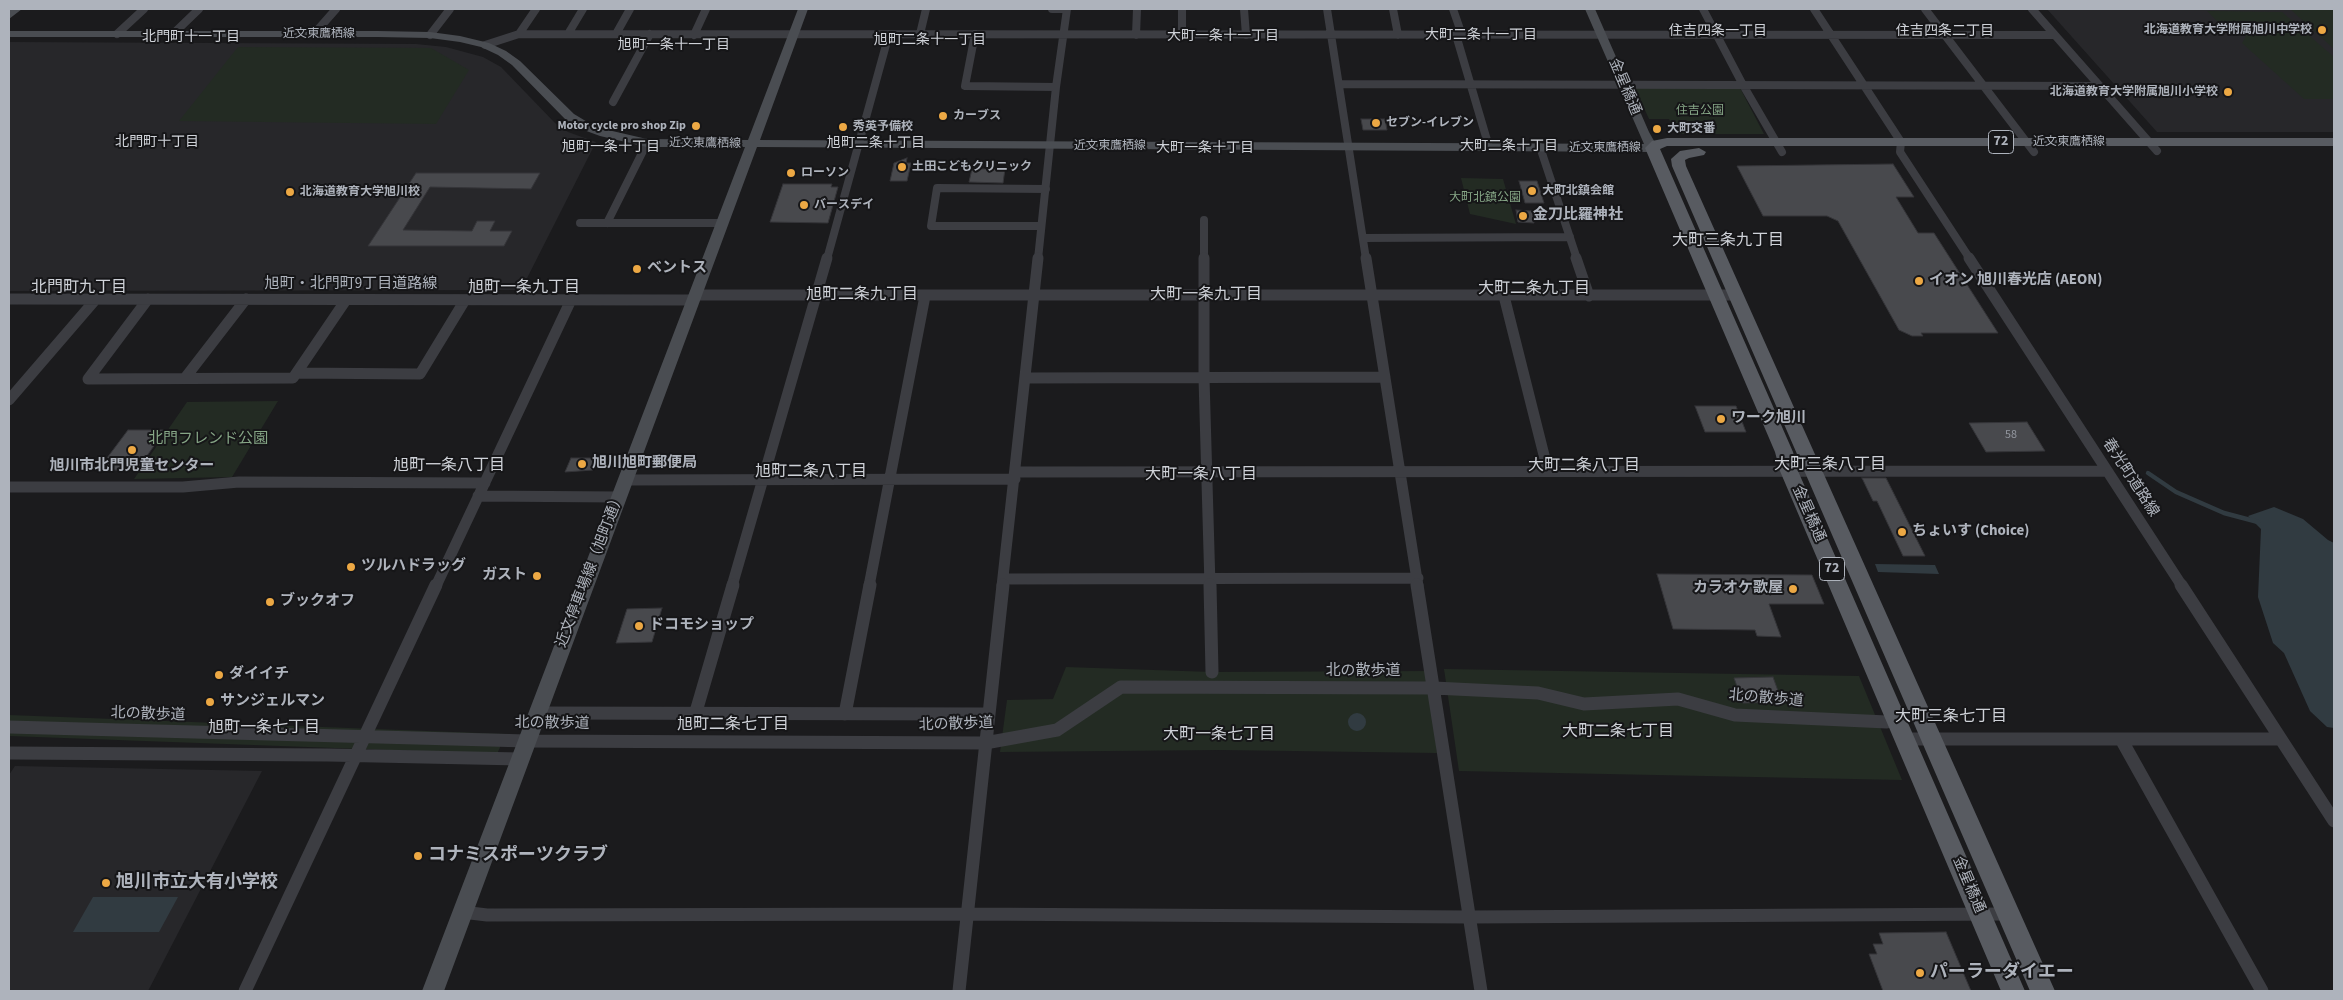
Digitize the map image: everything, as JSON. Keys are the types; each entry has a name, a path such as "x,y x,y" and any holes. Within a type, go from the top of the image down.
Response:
{"main road":[{"name":"近文東鷹栖線","path":"1652,148 1657,144 1667,142 1779,147 2153,147 2334,151"},
{"name":"近文東鷹栖線","path":"2153,147 2334,142"},
{"name":"近文東鷹栖線","path":"1699,152 1779,147"},
{"name":"72","path":"1652,148 1699,152"},
{"path":"1652,148 1679,166"},
{"name":"金星橋通","path":"1652,148 1784,452 1789,471 2013,991"},
{"name":"72","path":"1679,166 1678,159 1685,154 1699,152"},
{"name":"金星橋通","path":"1679,166 1806,452 1812,472 2042,991"}],"street":[{"path":"9,16 17,9"},
{"path":"118,34 144,9"},
{"path":"173,34 199,9"},
{"path":"314,34 336,9"},
{"path":"430,35 450,9"},
{"path":"519,34 536,9"},
{"path":"568,34 583,9"},
{"path":"616,34 630,9"},
{"path":"694,35 706,9"},
{"name":"近文停車場線（旭町通）","path":"433,991 803,9"},
{"path":"920,34 926,9"},
{"path":"959,991 1056,88 1067,9 1052,9"},
{"path":"1136,9 1136,35"},
{"path":"1182,9 1182,35"},
{"path":"1244,9 1246,35"},
{"path":"1327,9 1371,296 1418,578 1481,991"},
{"path":"1393,9 1398,35"},
{"path":"1453,9 1470,85 1489,147"},
{"name":"金星橋通","path":"1590,9 1652,148"},
{"path":"1703,9 1743,85 1779,147"},
{"name":"春光町道路線","path":"1814,9 2107,471 2334,821"},
{"path":"1925,9 1985,85 2030,147"},
{"path":"2032,9 2153,147"},
{"name":"近文東鷹栖線","path":"9,34 430,35 485,45 502,53 516,63 570,118 604,133 647,143 1652,148"},
{"path":"485,45 519,34 2054,35"},
{"path":"613,102 650,34"},
{"path":"695,715 817,296 889,34"},
{"path":"975,34 965,86 1056,88"},
{"path":"1340,84 2100,86"},
{"path":"607,223 647,143"},
{"path":"1540,147 1589,296"},
{"path":"1042,226 931,226 937,188 1046,189"},
{"path":"1204,220 1204,378 1212,672"},
{"path":"580,223 722,224"},
{"path":"1363,238 1570,237"},
{"name":"旭町・北門町9丁目道路線","path":"9,299 570,300 817,296 1736,295"},
{"path":"845,714 925,296"},
{"path":"1504,296 1548,472"},
{"path":"9,400 96,299"},
{"path":"148,299 88,379 293,378 346,300"},
{"path":"185,378 246,300"},
{"path":"297,373 420,374 465,300"},
{"path":"245,991 570,300"},
{"path":"1026,378 1385,377"},
{"path":"625,480 890,480 1208,471 2107,471"},
{"path":"9,487 183,487 239,482 485,483"},
{"path":"478,496 619,497"},
{"path":"1003,579 1418,578"},
{"name":"北の散歩道","path":"9,727 527,742 985,743 1057,730 1121,687 1434,688 1538,694 1584,704 1678,699 1735,716 1887,722"},
{"path":"538,713 695,715 989,714"},
{"path":"1904,739 2281,739"},
{"path":"2121,739 2262,991"},
{"path":"9,753 520,760"},
{"path":"462,912 487,915 967,914 1470,917 2009,914"}],"shaded area":[{"name":"北海道教育大学附属旭川小学校","path":"2047,9 2334,9 2334,132 2157,132"},
{"name":"北海道教育大学旭川校","path":"9,42 416,44 446,47 483,57 501,67 555,123 568,132 596,142 521,290 9,291"},
{"path":"2274,507 2303,519 2334,543 2334,728 2327,727 2310,711 2284,653 2273,643 2258,597 2261,529 2248,516"},
{"path":"1875,564 1935,565 1939,574 1878,572"},
{"path":"1357,713 1363,716 1366,722 1363,728 1357,731 1351,728 1348,722 1351,716"},
{"name":"旭川市立大有小学校","path":"15,766 262,771 148,991 9,991 9,775"},
{"path":"93,897 178,897 159,932 73,932"}],"green space":[{"name":"北海道教育大学附属旭川中学校","path":"2290,9 2334,9 2334,49"},
{"path":"2207,11 2282,12 2334,57 2334,99 2304,99 2242,43 2246,36 2225,29"},
{"path":"238,47 431,48 469,70 436,124 179,121"},
{"name":"住吉公園","path":"1635,88 1740,88 1764,134 1676,134 1669,119 1649,119"},
{"name":"大町北鎮公園","path":"1461,178 1503,179 1516,224 1470,214"},
{"name":"北門フレンド公園","path":"278,401 232,477 134,479 187,402"},
{"path":"1066,667 1212,672 1428,671 1437,753 1220,750 1000,752 1007,700 1053,699"},
{"path":"1444,669 1859,676 1902,780 1459,771"},
{"path":"9,715 506,734 497,754 9,736"}],"building":[{"name":"セブン-イレブン","path":"1361,119 1385,119 1387,130 1363,130"},
{"path":"907,158 906,163 911,163 907,181 890,181 894,163"},
{"name":"イオン 旭川春光店 (AEON)","path":"1893,164 1914,197 1896,197 1918,233 1934,233 1998,333 1921,333 1923,336 1912,336 1899,330 1838,221 1827,216 1763,216 1737,166"},
{"path":"972,169 1005,169 1003,183 969,182"},
{"name":"北海道教育大学旭川校","path":"416,173 540,173 531,189 430,187 403,230 472,231 477,221 495,221 490,231 512,231 504,246 368,246"},
{"name":"大町北鎮会館","path":"1519,181 1537,181 1544,203 1525,203"},
{"name":"バースデイ","path":"783,184 832,184 831,187 838,187 828,223 770,222"},
{"name":"金刀比羅神社","path":"1516,210 1532,211 1534,223 1518,222"},
{"name":"ワーク旭川","path":"1695,406 1736,406 1746,432 1705,432"},
{"path":"2027,422 2045,451 1986,452 1969,423"},
{"name":"旭川市北門児童センター","path":"128,430 165,430 137,470 98,470"},
{"name":"旭川旭町郵便局","path":"571,458 598,458 593,470 565,472"},
{"name":"ちょいす (Choice)","path":"1862,478 1886,478 1925,556 1903,556 1877,501 1873,501"},
{"path":"1657,574 1812,575 1824,604 1769,604 1781,637 1757,636 1755,630 1673,629"},
{"name":"ドコモショップ","path":"662,608 652,642 616,643 627,609"},
{"path":"1773,677 1782,702 1743,703 1734,678"},
{"name":"パーラーダイエー","path":"1946,932 1971,991 1883,991 1869,954 1877,954 1873,944 1883,944 1879,933"}],"waterway":[{"path":"2148,473 2176,492 2224,513 2258,522"}],"place":[{"name":"北海道教育大学附属旭川中学校","path":"2322,30"},
{"name":"北海道教育大学附属旭川小学校","path":"2228,92"},
{"name":"カーブス","path":"943,116"},
{"name":"セブン-イレブン","path":"1376,123"},
{"name":"Motor cycle pro shop Zip","path":"696,126"},
{"name":"秀英予備校","path":"843,127"},
{"name":"大町交番","path":"1657,129"},
{"name":"土田こどもクリニック","path":"902,167"},
{"name":"ローソン","path":"791,173"},
{"name":"大町北鎮会館","path":"1532,191"},
{"name":"北海道教育大学旭川校","path":"290,192"},
{"name":"バースデイ","path":"804,205"},
{"name":"金刀比羅神社","path":"1523,216"},
{"name":"ベントス","path":"637,269"},
{"name":"イオン 旭川春光店 (AEON)","path":"1919,281"},
{"name":"ワーク旭川","path":"1721,419"},
{"name":"旭川市北門児童センター","path":"132,450"},
{"name":"旭川旭町郵便局","path":"582,464"},
{"name":"ちょいす (Choice)","path":"1902,532"},
{"name":"ツルハドラッグ","path":"351,567"},
{"name":"ガスト","path":"537,576"},
{"name":"カラオケ歌屋","path":"1793,589"},
{"name":"ブックオフ","path":"270,602"},
{"name":"ドコモショップ","path":"639,626"},
{"name":"ダイイチ","path":"219,675"},
{"name":"サンジェルマン","path":"210,702"},
{"name":"コナミスポーツクラブ","path":"418,856"},
{"name":"旭川市立大有小学校","path":"106,883"},
{"name":"パーラーダイエー","path":"1920,973"}],"district":[{"name":"住吉四条一丁目","path":"1718,32"},
{"name":"住吉四条二丁目","path":"1945,32"},
{"name":"大町二条十一丁目","path":"1481,36"},
{"name":"大町一条十一丁目","path":"1223,37"},
{"name":"北門町十一丁目","path":"191,38"},
{"name":"旭町二条十一丁目","path":"930,41"},
{"name":"旭町一条十一丁目","path":"674,46"},
{"name":"北門町十丁目","path":"157,143"},
{"name":"旭町二条十丁目","path":"876,144"},
{"name":"大町二条十丁目","path":"1509,147"},
{"name":"旭町一条十丁目","path":"611,148"},
{"name":"大町一条十丁目","path":"1205,149"},
{"name":"大町三条九丁目","path":"1728,241"},
{"name":"北門町九丁目","path":"79,288"},
{"name":"旭町一条九丁目","path":"524,288"},
{"name":"大町二条九丁目","path":"1534,289"},
{"name":"旭町二条九丁目","path":"862,295"},
{"name":"大町一条九丁目","path":"1206,295"},
{"name":"大町三条八丁目","path":"1830,465"},
{"name":"旭町一条八丁目","path":"449,466"},
{"name":"大町二条八丁目","path":"1584,466"},
{"name":"旭町二条八丁目","path":"811,472"},
{"name":"大町一条八丁目","path":"1201,475"},
{"name":"大町三条七丁目","path":"1951,717"},
{"name":"旭町二条七丁目","path":"733,725"},
{"name":"旭町一条七丁目","path":"264,728"},
{"name":"大町二条七丁目","path":"1618,732"},
{"name":"大町一条七丁目","path":"1219,735"}]}
